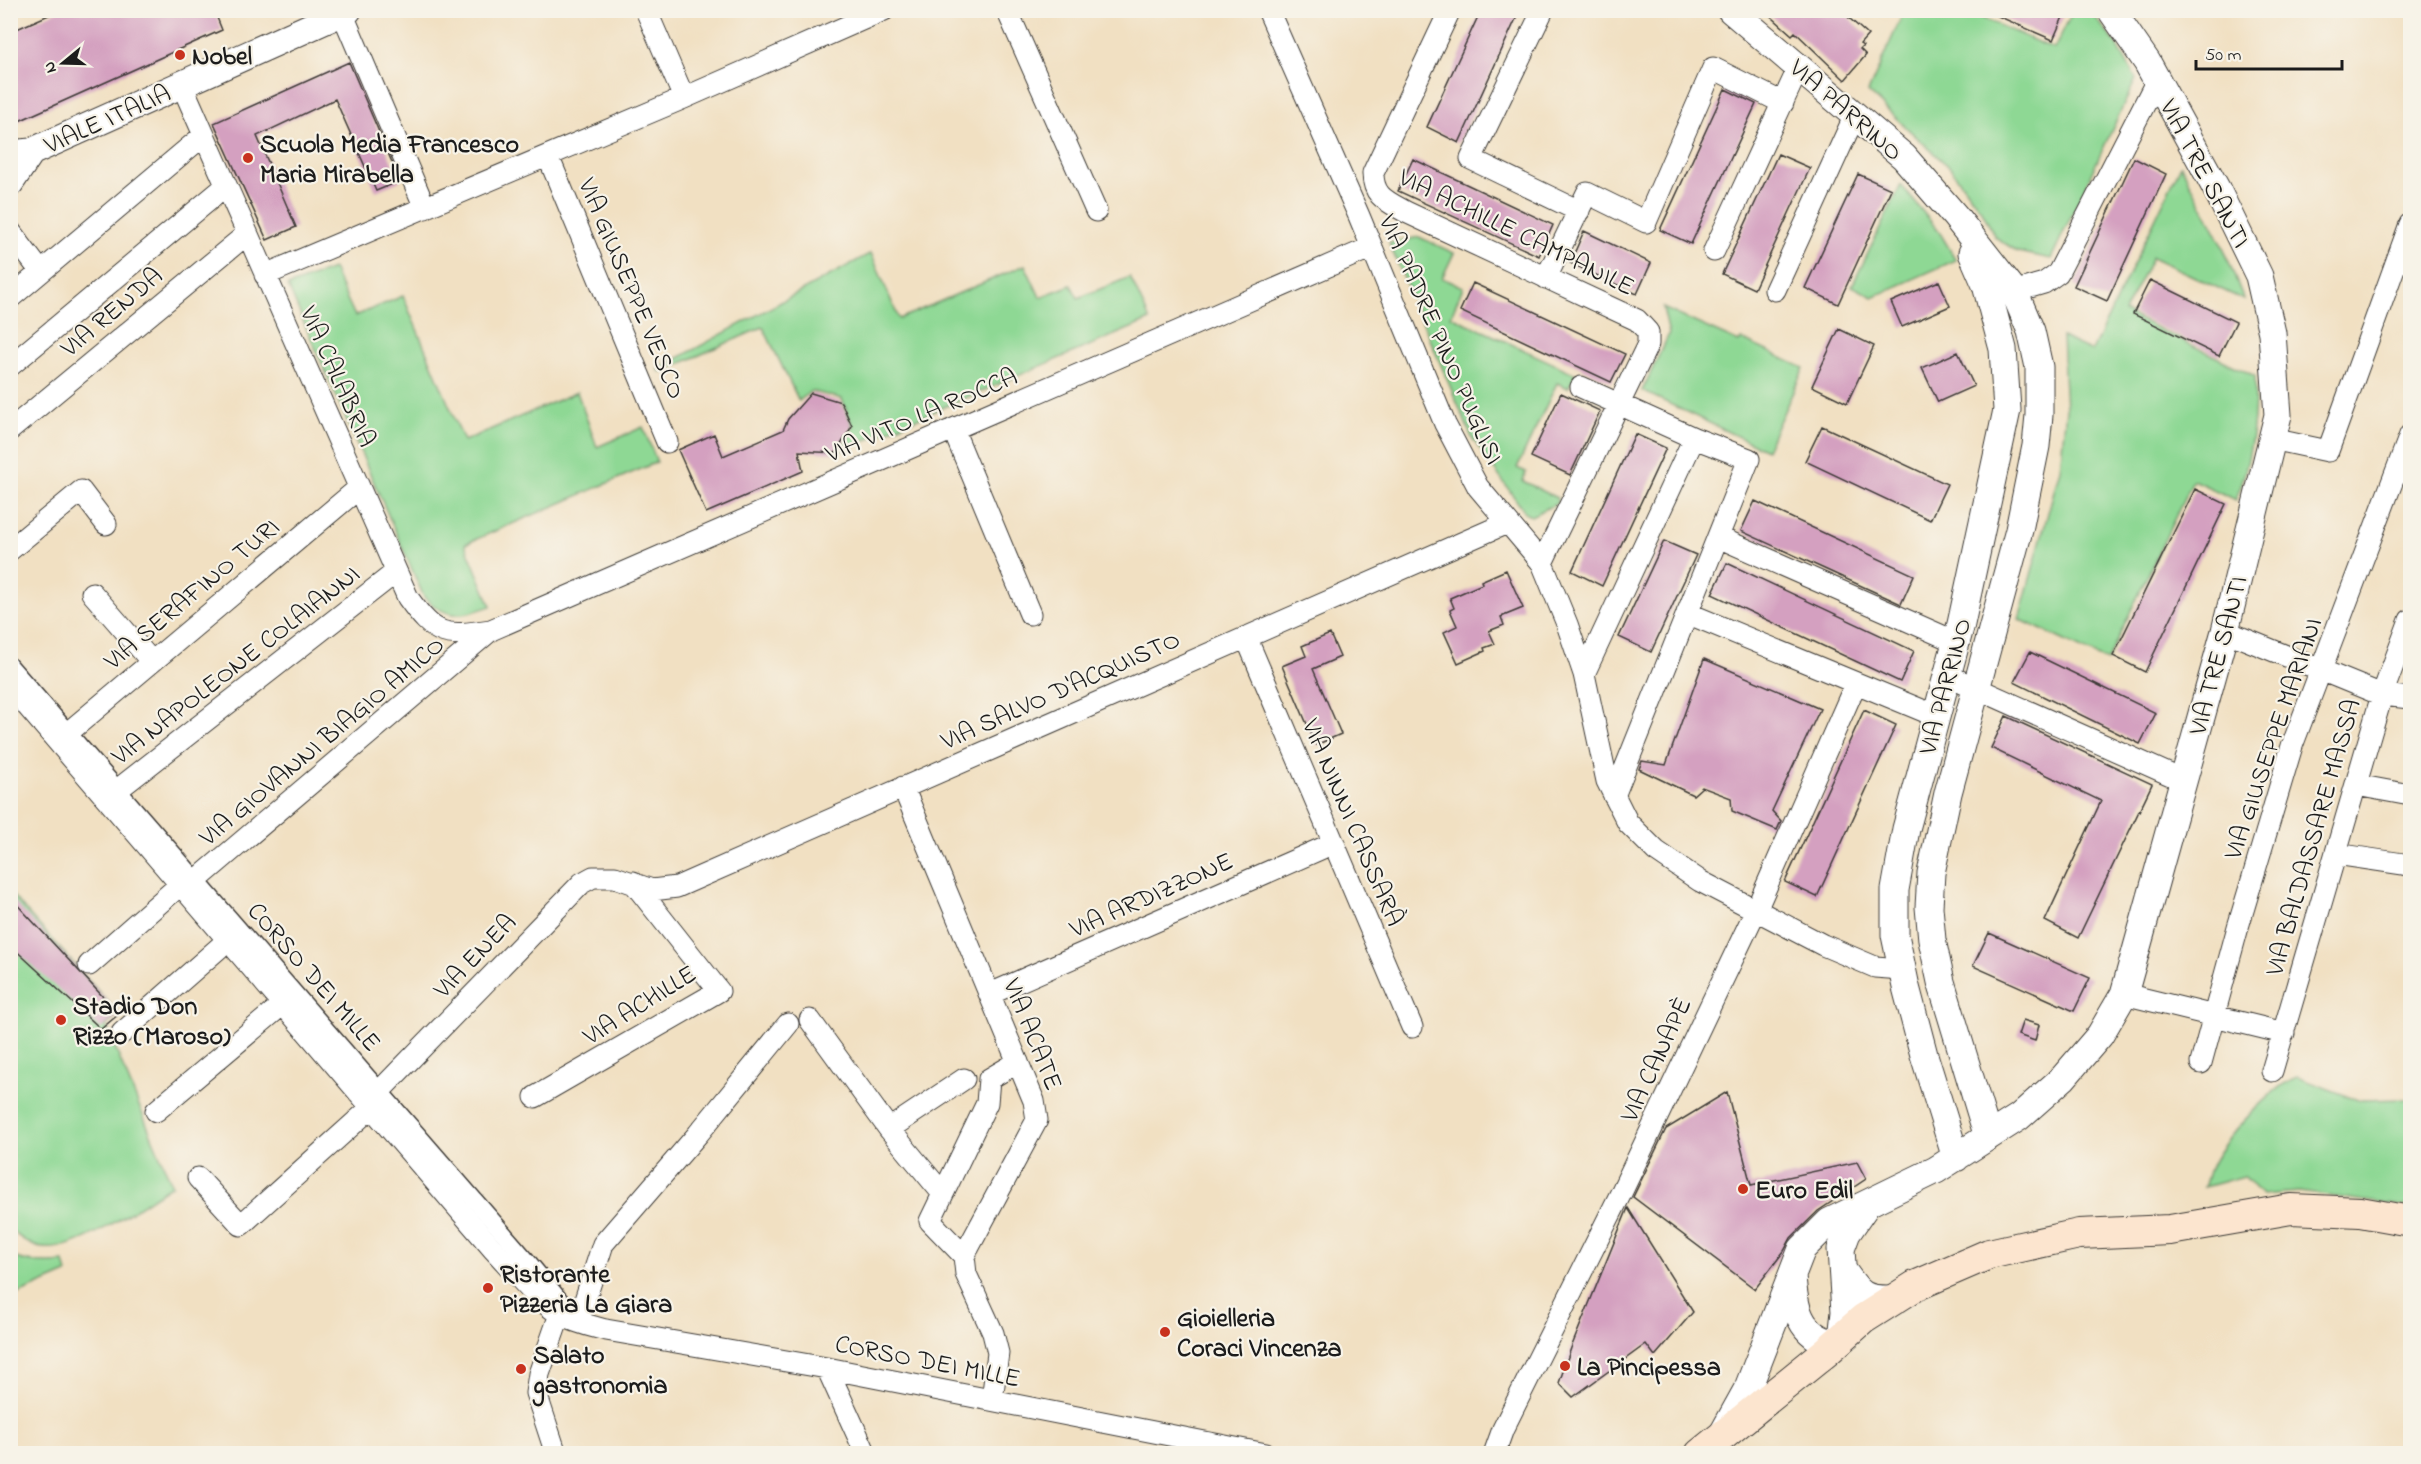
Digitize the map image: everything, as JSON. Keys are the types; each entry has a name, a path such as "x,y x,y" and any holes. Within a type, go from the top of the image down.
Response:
{"main road":[{"path":"1711,1444 1863,1319 1916,1286 1989,1254 2079,1234 2170,1230 2291,1209 2360,1212 2410,1221"}],"street":[{"path":"646,10 684,98"},
{"path":"265,275 684,98 884,10"},
{"path":"1007,10 1096,211"},
{"name":"VIA PADRE PINO PUGLISI","path":"1268,10 1372,248 1445,424 1478,487 1542,562 1584,674 1607,781 1628,823 1656,851 1700,881 1823,945 1875,968 1902,969"},
{"name":"VIA ACHILLE CAMPANILE","path":"1450,10 1373,173 1373,186 1381,198 1406,212 1637,320 1648,332 1648,344 1619,403"},
{"path":"1543,10 1471,159 1579,211"},
{"name":"VIA PARRINO","path":"1731,10 1904,157 1955,216 2002,295 2031,331 2038,367 2037,435 2019,530 1948,793 1933,862 1929,907 1932,940 1941,982 1988,1137"},
{"name":"VIA TRE SANTI","path":"1711,1444 1748,1388 1802,1248 1829,1222 1936,1170 2019,1117 2063,1078 2100,1035 2124,994 2184,781 2225,631 2278,415 2272,333 2259,276 2217,190 2147,62 2110,10"},
{"path":"344,11 425,208"},
{"name":"VIALE ITALIA","path":"10,183 21,153 182,85 344,11"},
{"path":"1714,251 1799,67"},
{"path":"1546,278 1587,193 1646,222 1713,68 1783,103"},
{"path":"2002,295 2044,283 2058,273 2157,80"},
{"name":"VIA CALABRIA","path":"182,85 413,606 425,622 441,632 462,635 491,630"},
{"path":"1775,290 1855,115"},
{"path":"10,298 204,135"},
{"name":"VIA GIUSEPPE VESCO","path":"548,156 667,442"},
{"path":"10,366 226,186"},
{"path":"2272,439 2328,451 2410,224"},
{"path":"10,231 41,272"},
{"name":"VIA RENDA","path":"10,430 247,234"},
{"name":"VIA VITO LA ROCCA","path":"491,630 1372,248"},
{"name":"VIA PARRINO","path":"1956,1158 1924,1055 1902,969 1895,935 1895,890 1906,829 1956,642 2007,410 2002,295"},
{"path":"1581,387 1694,438 1749,459 1614,795"},
{"path":"1542,562 1619,403"},
{"path":"953,429 1030,614"},
{"name":"VIA GIUSEPPE MARIANI","path":"2201,1063 2292,746 2410,435"},
{"path":"1584,674 1694,438"},
{"name":"VIA SERAFINO TURI","path":"63,736 359,488"},
{"path":"10,550 81,491 106,524"},
{"name":"VIA SALVO D'ACQUISTO","path":"632,882 652,890 677,886 1507,523"},
{"path":"1718,537 1956,642"},
{"name":"VIA NAPOLEONE COLAIANNI","path":"112,794 396,572"},
{"path":"92,593 152,662"},
{"path":"1688,613 1936,716"},
{"name":"VIA BALDASSARE MASSA","path":"2272,1071 2382,694 2410,620"},
{"name":"VIA GIOVANNI BIAGIO AMICO","path":"89,965 188,885 491,630"},
{"path":"2225,631 2382,694 2410,698"},
{"name":"VIA NINNI CASSARÀ","path":"1246,637 1412,1028"},
{"name":"CORSO DEI MILLE","path":"10,666 63,736 373,1101 493,1249 538,1297 569,1318 606,1330 827,1368 1266,1454"},
{"path":"1947,675 2184,781"},
{"name":"VIA CANAPÈ","path":"1494,1454 1503,1429 1621,1193 1756,910 1856,682"},
{"name":"CORSO DEI MILLE","path":"10,686 63,736"},
{"path":"2356,785 2410,795"},
{"name":"VIA ACATE","path":"903,787 1034,1101 1036,1120 964,1256"},
{"name":"VIA ARDIZZONE","path":"990,994 1334,843"},
{"path":"2336,854 2410,865"},
{"name":"VIA ENEA","path":"198,1178 241,1225 373,1101 582,883 593,878 615,877 632,882"},
{"name":"VIA ACHILLE","path":"535,1097 719,991 632,882"},
{"name":"CORSO DEI MILLE","path":"188,885 228,940 283,1004 373,1101"},
{"path":"122,1033 228,940"},
{"path":"2124,994 2283,1033"},
{"path":"156,1111 283,1004"},
{"path":"810,1020 889,1130 943,1194"},
{"path":"556,1454 536,1393 539,1374 569,1318 603,1244 698,1134 788,1024"},
{"path":"992,1400 998,1353 993,1333 966,1274 964,1256 930,1221 987,1103 989,1079 1018,1062"},
{"path":"889,1130 964,1079"},
{"path":"1792,1274 1793,1297 1801,1320 1811,1334 1823,1342 1838,1341 1845,1312 1841,1249 1847,1233 1864,1206"},
{"path":"1844,1272 1857,1290 1873,1300 1893,1299"},
{"path":"827,1368 866,1454"}],"green space":[{"path":"1904,11 1966,11 2054,49 2073,11 2090,11 2116,43 2136,79 2051,259 2018,252 1995,237 1983,213 1951,169 1868,92"},
{"path":"2181,165 2222,244 2244,300 2152,257 2124,312 2255,376 2255,408 2251,439 2236,500 2193,480 2107,661 2019,619 2060,469 2066,409 2062,337 2092,351"},
{"path":"1901,185 1940,233 1956,260 1873,297 1852,286"},
{"path":"1419,237 1454,253 1442,278 1463,287 1451,316 1576,374 1568,388 1557,383 1517,468 1526,472 1523,481 1557,498 1558,503 1531,516 1526,514 1472,438 1389,243"},
{"path":"871,253 899,319 1025,265 1040,297 1071,285 1078,298 1130,277 1150,320 840,451 853,427 842,399 811,391 799,401 763,327 661,372 658,369"},
{"path":"333,269 355,316 403,296 464,441 577,392 597,447 643,427 657,462 465,544 491,606 463,614 441,610 424,597 288,286"},
{"path":"1663,308 1739,342 1741,339 1804,368 1766,450 1642,391 1669,334"},
{"path":"10,893 119,1014 106,1026 172,1185 109,1226 74,1243 57,1248 34,1246 11,1230"},
{"path":"2297,1077 2358,1100 2410,1099 2410,1207 2299,1192 2262,1195 2244,1176 2204,1187 2212,1164 2238,1128 2262,1102"},
{"path":"10,1255 36,1263 64,1262 67,1273 11,1297"}],"building":[{"path":"60,10 214,10 222,30 10,125 10,32"},
{"path":"1481,10 1520,10 1459,143 1427,127"},
{"path":"1764,10 1840,10 1868,35 1860,44 1863,46 1860,49 1866,55 1845,80 1795,32 1792,35"},
{"path":"1984,10 2066,10 2053,40"},
{"name":"Scuola Media Francesco Maria Mirabella","path":"349,62 400,181 376,191 335,99 257,136 296,227 267,240 214,123"},
{"path":"1725,89 1756,104 1691,244 1660,230"},
{"path":"1778,154 1810,168 1754,289 1722,274"},
{"path":"2134,158 2166,174 2107,301 2074,286"},
{"path":"1413,159 1553,225 1539,256 1398,191"},
{"path":"1858,174 1891,189 1838,304 1805,288"},
{"path":"1584,231 1651,263 1637,294 1570,263"},
{"path":"2150,280 2236,322 2219,356 2133,314"},
{"path":"1939,281 1950,306 1902,327 1891,302"},
{"path":"1473,283 1625,354 1611,382 1460,311"},
{"path":"1839,329 1874,346 1847,403 1812,386"},
{"path":"1958,352 1974,386 1938,402 1922,368"},
{"path":"811,393 841,402 852,426 836,453 799,451 803,471 706,513 678,450 714,434 723,456 783,430 788,419"},
{"path":"1561,393 1600,411 1570,475 1531,457"},
{"path":"1822,426 1947,484 1930,520 1805,461"},
{"path":"1635,434 1666,448 1602,586 1572,571"},
{"path":"2195,489 2226,504 2145,672 2113,656"},
{"path":"1755,501 1914,575 1901,604 1741,531"},
{"path":"1664,541 1696,555 1651,652 1619,637"},
{"path":"1727,563 1914,651 1900,682 1712,594"},
{"path":"1506,570 1523,608 1501,617 1504,625 1489,631 1495,644 1458,663 1444,632 1457,626 1450,610 1454,608 1450,598"},
{"path":"1330,634 1340,657 1313,669 1341,734 1316,745 1282,666 1306,656 1302,646"},
{"path":"2030,652 2156,713 2140,744 2014,682"},
{"path":"1704,659 1820,709 1772,811 1781,821 1777,830 1732,811 1731,798 1702,787 1693,795 1639,769 1642,761 1666,765"},
{"path":"1864,710 1896,725 1817,897 1785,882"},
{"path":"2006,716 2152,784 2078,938 2045,921 2101,801 1991,748"},
{"path":"10,897 119,1014 101,1029 10,945"},
{"path":"1989,933 2090,978 2074,1011 1973,966"},
{"path":"2023,1020 2039,1025 2035,1041 2018,1035"},
{"name":"Euro Edil","path":"1727,1092 1751,1185 1857,1162 1866,1179 1818,1211 1791,1238 1755,1289 1633,1197 1666,1129"},
{"path":"1628,1208 1693,1312 1655,1356 1646,1344 1573,1397 1559,1383"}],"place":[{"name":"Nobel","path":"180,55"},
{"name":"Scuola Media Francesco Maria Mirabella","path":"248,158"},
{"name":"Stadio Don Rizzo (Maroso)","path":"61,1020"},
{"name":"Euro Edil","path":"1743,1189"},
{"name":"Ristorante Pizzeria La Giara","path":"488,1288"},
{"name":"Gioielleria Coraci Vincenza","path":"1165,1332"},
{"name":"La Pincipessa","path":"1565,1366"},
{"name":"Salato gastronomia","path":"521,1369"}]}
